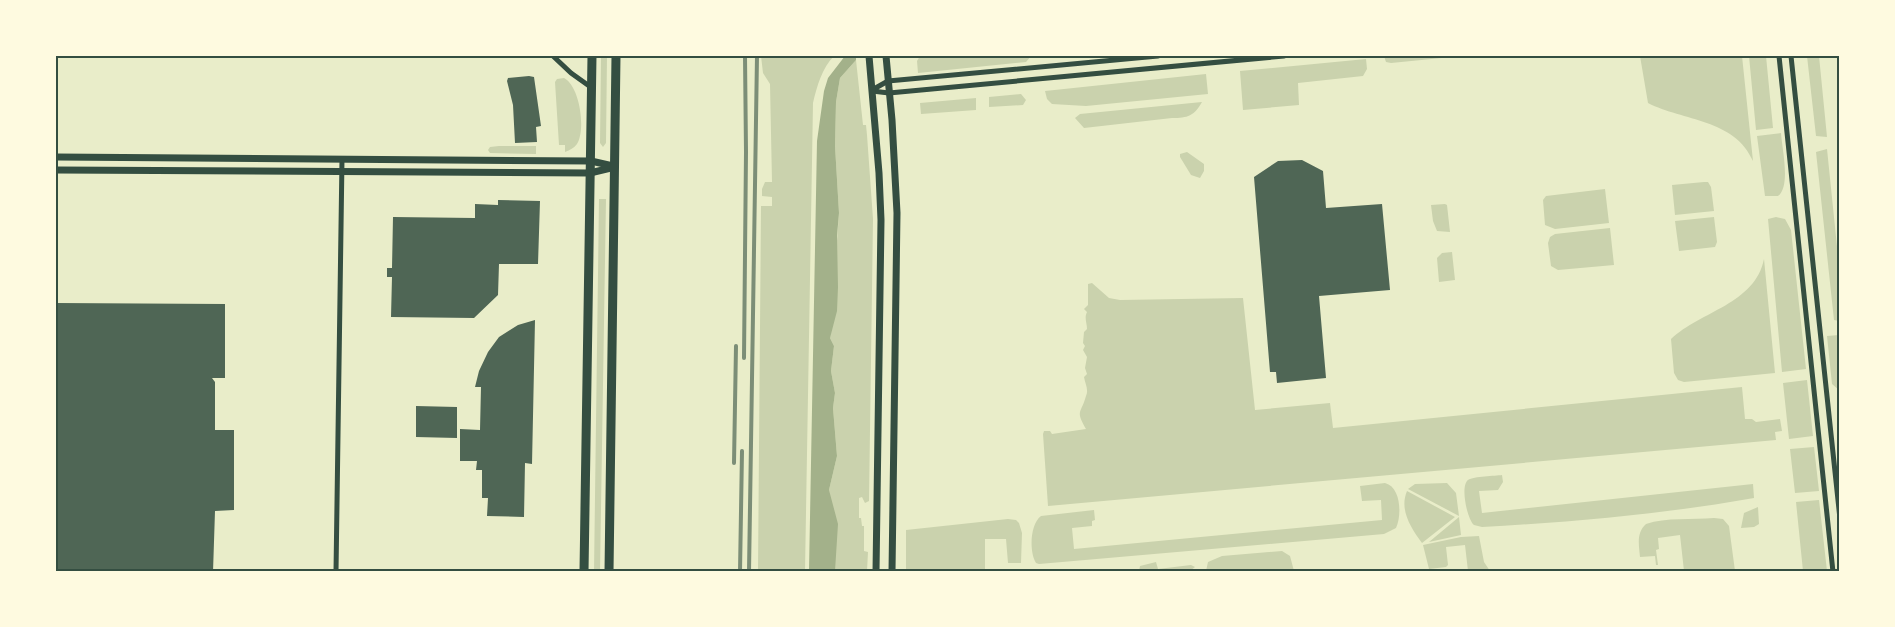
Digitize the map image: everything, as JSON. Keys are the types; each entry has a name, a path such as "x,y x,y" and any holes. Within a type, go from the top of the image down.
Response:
{"main road":[{"path":"584,572 592,56"},
{"path":"609,572 616,56"}],"street":[{"path":"553,56 592,88"},
{"path":"869,56 881,220 876,572"},
{"path":"886,56 897,224 892,572"},
{"path":"872,91 888,81 1158,56"},
{"path":"872,91 889,93 1284,56"},
{"path":"1779,56 1833,572"},
{"path":"1791,56 1839,519"},
{"path":"56,157 591,161 615,167"},
{"path":"336,572 342,159"},
{"path":"56,170 590,173 615,167"}],"shaded area":[{"path":"601,56 607,56 606,143 603,147 600,143"},
{"path":"761,56 834,56 823,72 813,103 805,571 758,571 761,206 772,206 772,197 762,196 765,182 772,182 770,84 763,73"},
{"path":"845,56 856,56 856,60 840,78 836,102 838,287 837,311 830,338 834,346 831,371 835,393 833,408 837,456 829,490 838,524 835,571 809,571 817,141 828,78"},
{"path":"920,56 1031,56 1026,62 918,73 917,61"},
{"path":"1384,56 1462,56 1391,63 1386,62"},
{"path":"1640,56 1742,56 1753,161 1745,147 1721,129 1648,103"},
{"path":"1749,56 1766,56 1773,128 1756,130"},
{"path":"1807,56 1819,56 1827,137 1816,136"},
{"path":"1366,59 1367,69 1363,76 1298,83 1299,105 1243,110 1240,71"},
{"path":"856,60 863,125 866,125 873,219 869,501 865,503 862,497 859,498 859,518 864,526 864,551 868,552 867,571 835,571 829,490 837,456 833,408 835,393 831,371 834,346 830,338 839,213 835,146 836,102 840,78"},
{"path":"1206,74 1208,94 1086,106 1052,104 1047,99 1045,91"},
{"path":"564,78 570,83 578,99 581,119 580,137 577,144 565,152 565,145 559,145 555,82 557,79"},
{"path":"1021,94 1026,100 1023,105 989,107 989,97"},
{"path":"976,98 976,110 921,114 920,103"},
{"path":"1202,102 1193,113 1182,117 1084,128 1075,118 1080,114"},
{"path":"1781,133 1785,167 1784,184 1778,196 1765,196 1757,136"},
{"path":"536,146 536,154 490,153 488,150 490,147"},
{"path":"1827,149 1839,266 1839,321 1834,320 1816,152"},
{"path":"1187,152 1204,164 1204,171 1200,178 1191,175 1180,157 1180,154"},
{"path":"1708,182 1711,187 1714,211 1675,215 1672,185"},
{"path":"1605,189 1609,223 1555,229 1545,225 1543,200 1546,196"},
{"path":"599,199 606,199 600,571 594,572"},
{"path":"1445,204 1450,232 1437,231 1433,221 1431,205"},
{"path":"1714,217 1717,242 1715,247 1679,251 1675,221"},
{"path":"1776,217 1785,219 1791,230 1806,369 1782,372 1768,219"},
{"path":"1610,228 1614,265 1558,270 1551,266 1548,243 1550,237 1555,234"},
{"path":"1452,252 1455,280 1439,282 1437,258 1442,253"},
{"path":"1764,259 1775,373 1684,382 1678,380 1674,373 1671,339 1683,329 1739,297 1759,274"},
{"path":"1092,283 1109,298 1120,300 1243,298 1255,410 1330,403 1333,428 1742,387 1745,419 1752,419 1756,422 1780,419 1782,431 1775,432 1776,440 1048,506 1044,431 1050,431 1052,434 1086,429 1080,415 1087,391 1084,377 1087,374 1085,368 1087,357 1083,350 1085,346 1083,343 1084,332 1087,329 1087,312 1084,309 1088,305 1088,284"},
{"path":"1840,335 1839,390 1832,384 1827,336"},
{"path":"1807,380 1813,436 1789,439 1783,383"},
{"path":"1814,447 1819,491 1795,493 1790,449"},
{"path":"1502,475 1503,482 1498,490 1479,491 1482,513 1753,484 1754,498 1619,517 1482,527 1474,525 1465,502 1466,483 1475,478"},
{"path":"1385,483 1394,490 1397,496 1399,516 1396,528 1384,534 1039,564 1036,563 1032,552 1033,531 1041,516 1094,510 1095,520 1092,521 1092,526 1072,528 1074,549 1382,520 1381,500 1362,501 1360,486"},
{"path":"1447,483 1456,493 1459,516 1408,489 1415,484"},
{"path":"1407,491 1455,517 1422,543 1410,525 1405,512"},
{"path":"1819,500 1827,571 1803,571 1796,502"},
{"path":"1758,507 1759,524 1754,527 1741,528 1744,513"},
{"path":"1459,517 1461,535 1429,542"},
{"path":"1008,519 1019,523 1022,533 1021,563 1008,563 1006,539 985,539 985,571 906,571 906,530"},
{"path":"1723,519 1729,526 1735,571 1684,571 1680,535 1658,538 1659,549 1656,550 1658,565 1656,565 1655,556 1640,557 1639,535 1646,524"},
{"path":"1479,536 1484,562 1490,571 1468,571 1465,545 1446,547 1448,565 1429,569 1423,545 1461,537"},
{"path":"1282,551 1290,556 1294,571 1206,571 1208,562 1222,556"},
{"path":"1156,562 1158,569 1191,565 1195,567 1190,571 1139,571 1140,566"}],"building":[{"path":"534,77 541,126 536,127 537,142 515,143 513,105 507,81 508,78"},
{"path":"1302,160 1323,171 1326,208 1382,204 1390,290 1319,296 1326,378 1277,383 1276,372 1270,372 1254,177 1278,161"},
{"path":"498,200 540,201 538,264 499,264 498,295 474,318 391,317 392,277 387,277 387,268 392,268 393,217 475,218 475,204 498,205"},
{"path":"56,303 225,304 225,378 212,378 215,382 215,430 234,430 234,510 215,511 213,572 56,572"},
{"path":"535,320 532,464 525,463 524,517 487,516 488,498 482,498 482,470 476,470 477,461 460,461 460,429 480,430 481,387 475,387 479,371 488,352 499,337 518,325"},
{"path":"416,406 457,407 457,438 416,437"}],"railway":[{"path":"744,358 745,56"},
{"path":"749,572 757,56"},
{"path":"734,463 736,346"},
{"path":"740,572 742,451"}]}
